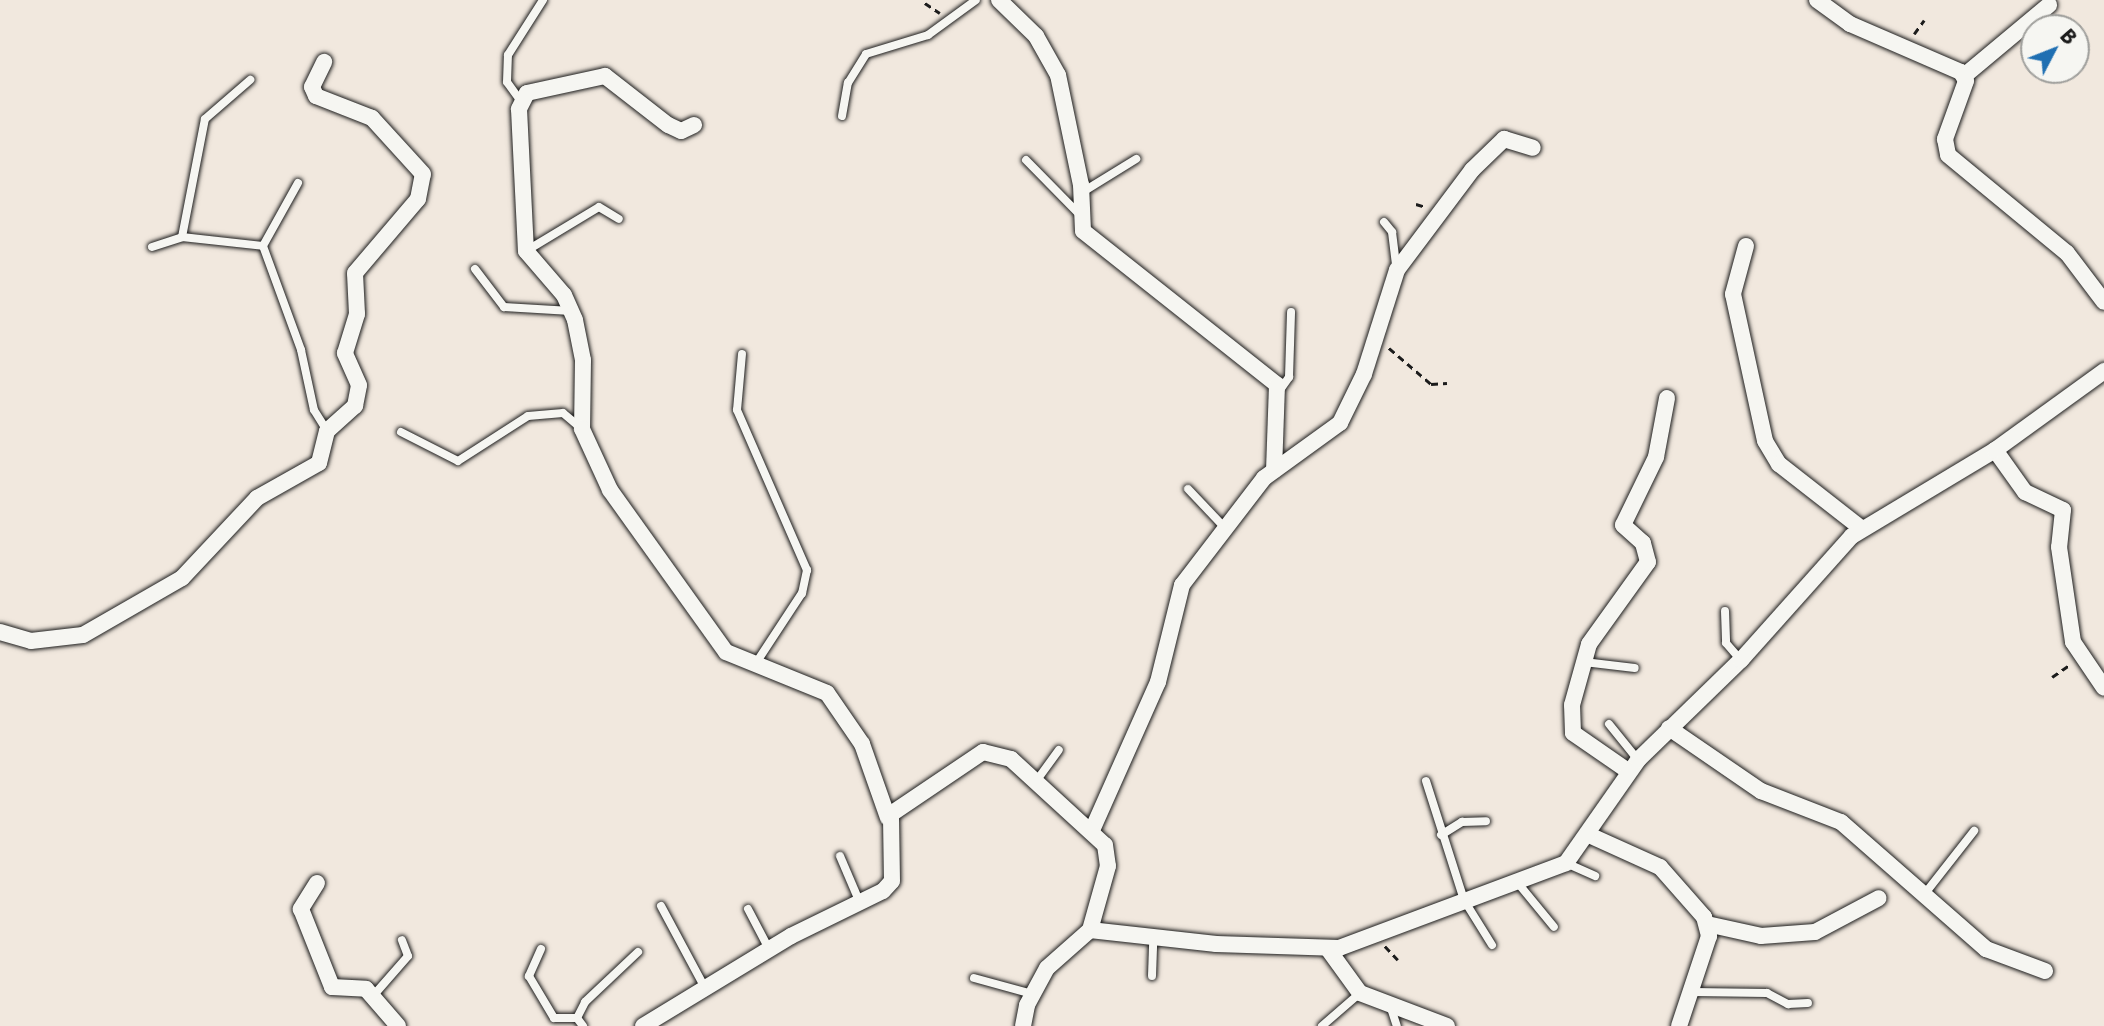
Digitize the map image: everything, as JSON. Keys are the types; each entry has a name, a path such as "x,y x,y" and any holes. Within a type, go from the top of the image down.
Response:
{"street":[{"path":"999,0 1036,36 1058,75 1081,193 1079,215 1087,236 1205,323 1280,390 1274,470"},
{"path":"1817,0 1850,24 1964,76"},
{"path":"2049,5 1964,76 1945,139 1948,155 2058,244 2104,300"},
{"path":"0,632 31,641 83,635 152,597 207,555 257,498 319,463 327,430 349,414 358,395 345,353 358,314 355,273 423,188 418,163 391,134 372,118 316,96 312,86 324,62"},
{"path":"643,1026 769,949 860,903 892,881 888,818 862,744 827,693 754,666 717,642 610,490 582,429 583,360 572,311 526,251 520,100 544,85 605,76 667,125 681,131 694,125"},
{"path":"1093,828 1158,682 1182,585 1274,470 1340,424 1373,342 1397,270 1494,145 1504,139 1533,148"},
{"path":"1746,246 1733,294 1765,441 1789,472 1861,528"},
{"path":"1090,930 1153,938 1328,949 1566,863 1589,835 1633,765 1741,660 1861,528 1995,450 2104,371"},
{"path":"1633,765 1573,733 1572,705 1595,632 1648,562 1643,543 1623,525 1656,457 1667,398"},
{"path":"1995,450 2025,492 2063,510 2063,597 2080,657 2104,688"},
{"path":"1669,728 1761,792 1789,798 1852,830 1913,882 1922,899 1944,908 1986,949 2045,971"},
{"path":"888,818 975,754 995,750 1037,780 1093,828 1108,866 1090,930 1047,968 1031,994 1023,1026"},
{"path":"1589,835 1660,867 1707,924 1761,936 1815,932 1879,898"},
{"path":"317,883 301,909 331,987 364,988 398,1026"},
{"path":"1679,1026 1693,992 1707,924"},
{"path":"1328,949 1360,993 1447,1026"}],"lane":[{"path":"520,100 507,82 508,55 543,0"},
{"path":"842,116 842,100 859,60 928,35 976,0"},
{"path":"182,237 205,119 250,80"},
{"path":"1081,193 1136,159"},
{"path":"1026,160 1079,215"},
{"path":"298,183 263,246 301,350 314,410 327,430"},
{"path":"526,251 599,207 619,219"},
{"path":"1384,222 1392,232 1397,270"},
{"path":"152,247 182,237 263,246"},
{"path":"475,269 504,307 572,311"},
{"path":"1280,390 1289,377 1291,312"},
{"path":"742,354 740,416 807,570 802,593 754,666"},
{"path":"401,432 458,461 527,416 563,413 582,429"},
{"path":"1188,489 1226,529"},
{"path":"1725,611 1726,643 1741,660"},
{"path":"1584,662 1635,668"},
{"path":"1609,724 1633,765"},
{"path":"1037,780 1059,750"},
{"path":"1426,781 1441,835 1464,900 1492,945"},
{"path":"1441,835 1462,822 1486,821"},
{"path":"1922,899 1974,831"},
{"path":"840,856 860,903"},
{"path":"1566,863 1595,876"},
{"path":"1517,882 1554,927"},
{"path":"660,906 705,988"},
{"path":"748,909 769,949"},
{"path":"1152,976 1153,938"},
{"path":"373,996 408,956 402,940"},
{"path":"541,950 529,976 554,1018 577,1018"},
{"path":"577,1018 585,1002 638,952"},
{"path":"974,978 1031,994"},
{"path":"1693,992 1767,993 1788,1004 1808,1003"},
{"path":"1322,1026 1360,993"},
{"path":"1390,1005 1396,1026"},
{"path":"577,1018 583,1026"}],"path":[{"path":"925,3 950,19"},
{"path":"1373,342 1431,384 1447,383"},
{"path":"2052,677 2080,657"}]}
